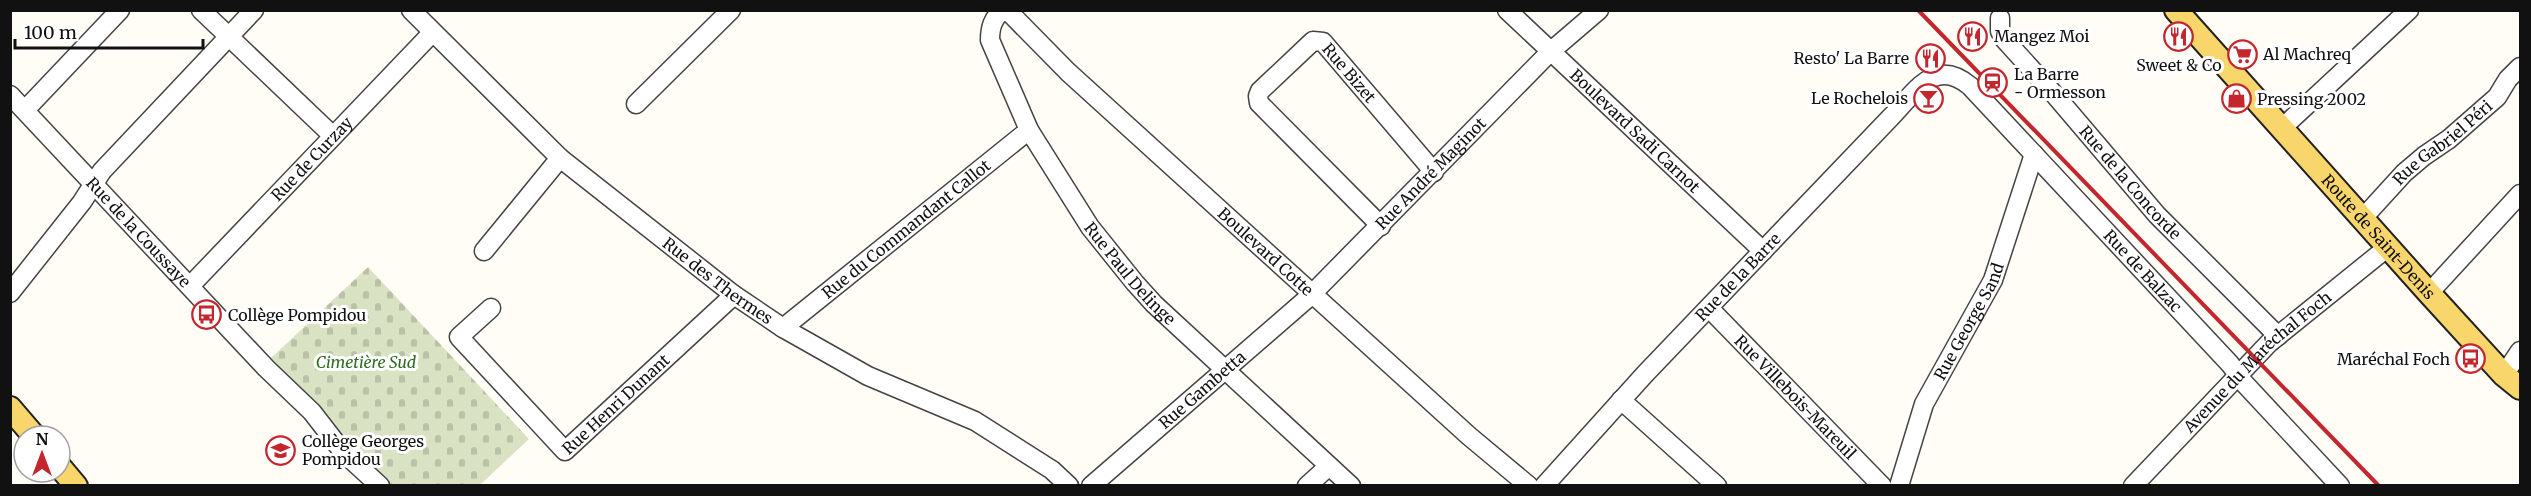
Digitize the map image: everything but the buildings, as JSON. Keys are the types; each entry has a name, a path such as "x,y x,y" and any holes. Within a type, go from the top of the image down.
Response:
{"main road":[{"name":"Route de Saint-Denis","path":"2176,10 2429,293 2512,381 2520,400"},
{"path":"10,408 24,424"}],"street":[{"path":"25,110 120,10"},
{"path":"201,10 333,136"},
{"path":"10,293 82,202 102,171 254,10"},
{"name":"Rue des Thermes","path":"411,10 560,159 734,295 783,328 868,376 975,421 1052,470 1069,486"},
{"path":"636,104 731,10"},
{"name":"Rue Paul Delinge","path":"1005,10 995,16 990,40 1029,130 1090,227 1134,283 1154,304 1352,486"},
{"name":"Boulevard Cotte","path":"1005,10 1068,72 1312,294 1529,486"},
{"name":"Boulevard Sadi Carnot","path":"1507,10 1763,251"},
{"name":"Rue André Maginot","path":"1312,294 1550,52 1599,10"},
{"path":"2282,128 2409,10"},
{"name":"Rue de la Concorde","path":"2000,13 1999,29 2004,39 2157,215 2278,336"},
{"name":"Rue de Curzay","path":"189,286 432,33"},
{"name":"Rue Bizet","path":"1381,226 1259,103 1260,91 1313,41 1323,42 1434,172"},
{"name":"Rue Gabriel Péri","path":"2363,218 2404,174 2497,97 2508,79 2520,67"},
{"name":"Rue de Balzac","path":"1936,75 1945,73 1960,78 2230,364 2238,376 2340,486"},
{"name":"Rue de la Barre","path":"1544,486 1621,400 1763,251 1929,78 1936,75"},
{"name":"Rue de la Coussaye","path":"10,95 266,368 312,412 343,452 380,486"},
{"name":"Rue du Commandant Callot","path":"783,328 1029,130"},
{"name":"Rue George Sand","path":"1899,486 1924,404 1993,280 2034,154"},
{"path":"484,251 560,159"},
{"path":"2429,293 2520,194"},
{"name":"Avenue du Maréchal Foch","path":"2133,486 2278,336 2388,247"},
{"name":"Rue Gambetta","path":"1091,486 1312,294"},
{"name":"Rue Henri Dunant","path":"491,308 459,337 565,451 734,295"},
{"name":"Rue Villebois-Mareuil","path":"1709,308 1882,486"},
{"path":"2512,381 2520,351"},
{"name":"Rue de la Coussaye","path":"266,368 288,401 308,421 330,451 368,486"},
{"path":"1621,400 1717,486"},
{"path":"1307,486 1329,466"}],"green space":[{"name":"Cimetière Sud","path":"368,267 529,439 480,485 388,485 359,455 360,444 350,435 341,435 271,358"}],"railway":[{"path":"1918,10 2379,486"}],"place":[{"name":"Mangez Moi","path":"1973,36"},
{"name":"Sweet & Co","path":"2179,37"},
{"name":"Al Machreq","path":"2242,54"},
{"name":"Resto' La Barre","path":"1930,58"},
{"name":"La Barre - Ormesson","path":"1993,83"},
{"name":"Le Rochelois","path":"1929,98"},
{"name":"Pressing 2002","path":"2236,99"},
{"name":"Collège Pompidou","path":"207,315"},
{"name":"Maréchal Foch","path":"2471,359"},
{"name":"Collège Georges Pompidou","path":"281,450"}]}
